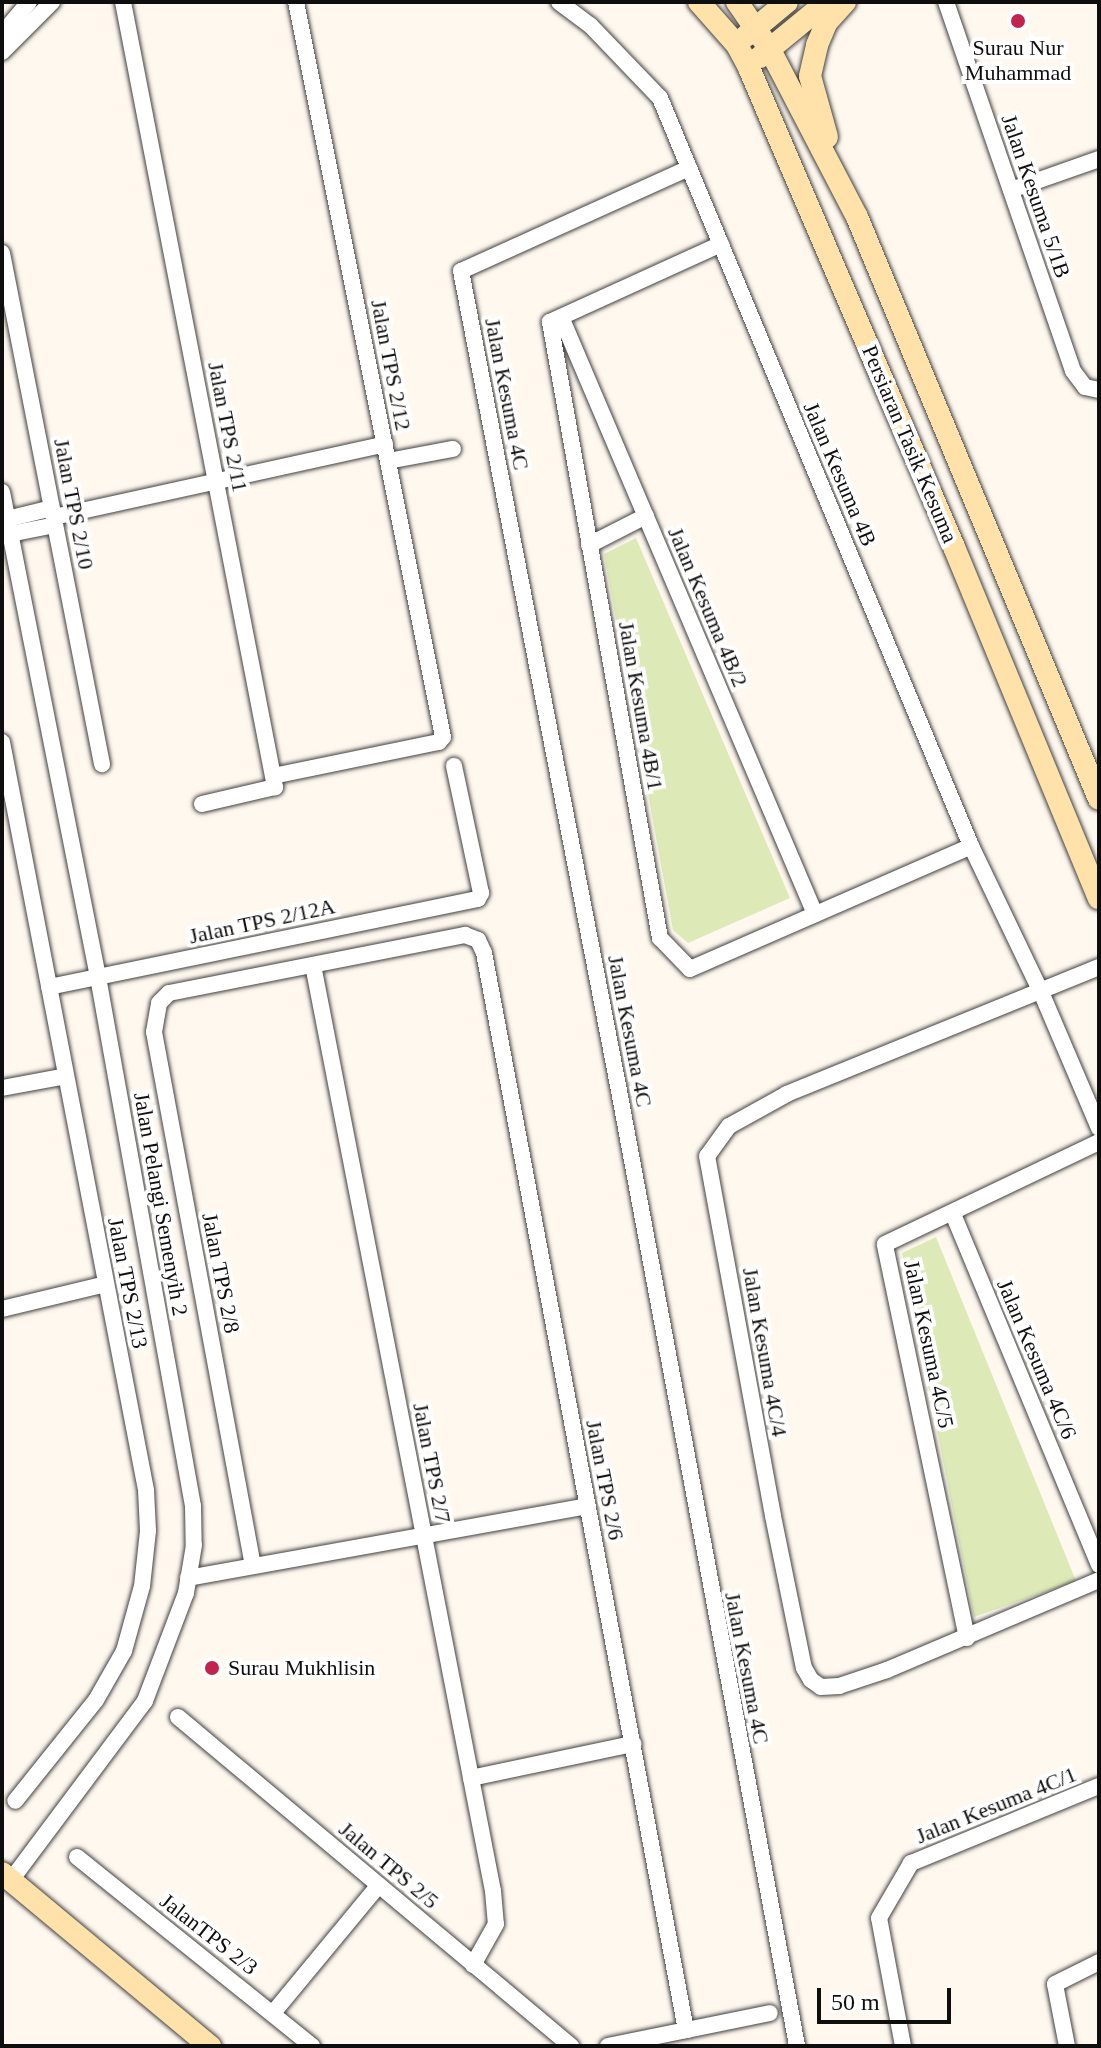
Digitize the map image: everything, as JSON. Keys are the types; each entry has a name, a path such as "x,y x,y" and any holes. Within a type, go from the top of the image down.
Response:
{"street":[{"path":"2,34 29,2"},
{"path":"2,52 52,2"},
{"name":"Jalan TPS 2/11","path":"123,2 273,776"},
{"name":"Jalan TPS 2/12","path":"273,776 439,742 443,737 296,2"},
{"name":"Jalan Kesuma 4B","path":"559,2 590,25 660,98 971,846 1041,992"},
{"name":"Persiaran Tasik Kesuma","path":"699,2 737,45 749,68 954,547 1099,898"},
{"name":"Persiaran Tasik Kesuma","path":"737,2 769,48 857,217 1099,799"},
{"path":"737,45 787,2"},
{"path":"749,68 827,2"},
{"path":"845,2 827,22 817,45 810,76 821,121 857,217"},
{"name":"Jalan Kesuma 5/1B","path":"946,2 1073,371 1085,387 1099,390"},
{"path":"1011,190 1099,159"},
{"name":"Jalan Kesuma 4C","path":"689,168 461,271 617,1080 797,2046"},
{"path":"561,317 721,244"},
{"name":"Jalan TPS 2/10","path":"2,253 102,764"},
{"name":"Jalan Kesuma 4B/2","path":"561,317 815,914"},
{"name":"Jalan Kesuma 4B/1","path":"561,317 550,322 660,938 690,969 971,846"},
{"path":"9,526 385,444"},
{"path":"388,461 453,449"},
{"name":"Jalan Pelangi Semenyih 2","path":"2,492 98,977 193,1506 194,1545 188,1578 145,1701 7,1876"},
{"path":"589,545 646,516"},
{"name":"Jalan TPS 2/13","path":"2,742 146,1490 148,1531 142,1586 124,1651 96,1700 15,1801"},
{"name":"Jalan TPS 2/12A","path":"49,987 478,899 481,893 454,766"},
{"path":"202,804 272,790 275,787 273,776"},
{"name":"Jalan TPS 2/6","path":"313,965 465,935 478,940 484,953 686,2030"},
{"name":"Jalan TPS 2/8","path":"253,1566 154,1032 159,1003 169,993 313,965"},
{"name":"Jalan TPS 2/7","path":"313,965 471,1778 496,1924 473,1965"},
{"name":"Jalan Kesuma 4C/4","path":"1099,967 787,1094 729,1126 707,1156 773,1516 804,1668 811,1680 821,1687 839,1686 967,1638 1099,1580"},
{"path":"1041,992 1099,1128"},
{"path":"2,1088 66,1076"},
{"name":"Jalan Kesuma 4C/5","path":"967,1638 885,1244 1099,1142"},
{"name":"Jalan Kesuma 4C/6","path":"953,1214 1099,1565"},
{"path":"2,1309 106,1284"},
{"path":"188,1578 588,1506"},
{"name":"Jalan TPS 2/5","path":"178,1717 571,2046"},
{"path":"471,1778 633,1744"},
{"name":"Jalan Kesuma 4C/1","path":"903,2046 879,1918 911,1863 1099,1786"},
{"name":"JalanTPS 2/3","path":"77,1857 312,2046"},
{"path":"7,1876 210,2046"},
{"path":"273,2013 379,1885"},
{"path":"1067,2046 1055,1984 1099,1962"},
{"path":"608,2046 770,2013"}],"green space":[{"path":"636,538 790,898 688,943 673,930 604,554"},
{"path":"936,1237 1076,1581 974,1617 902,1253"}],"place":[{"name":"Surau Nur Muhammad","path":"1018,21"},
{"name":"Surau Mukhlisin","path":"212,1668"}]}
